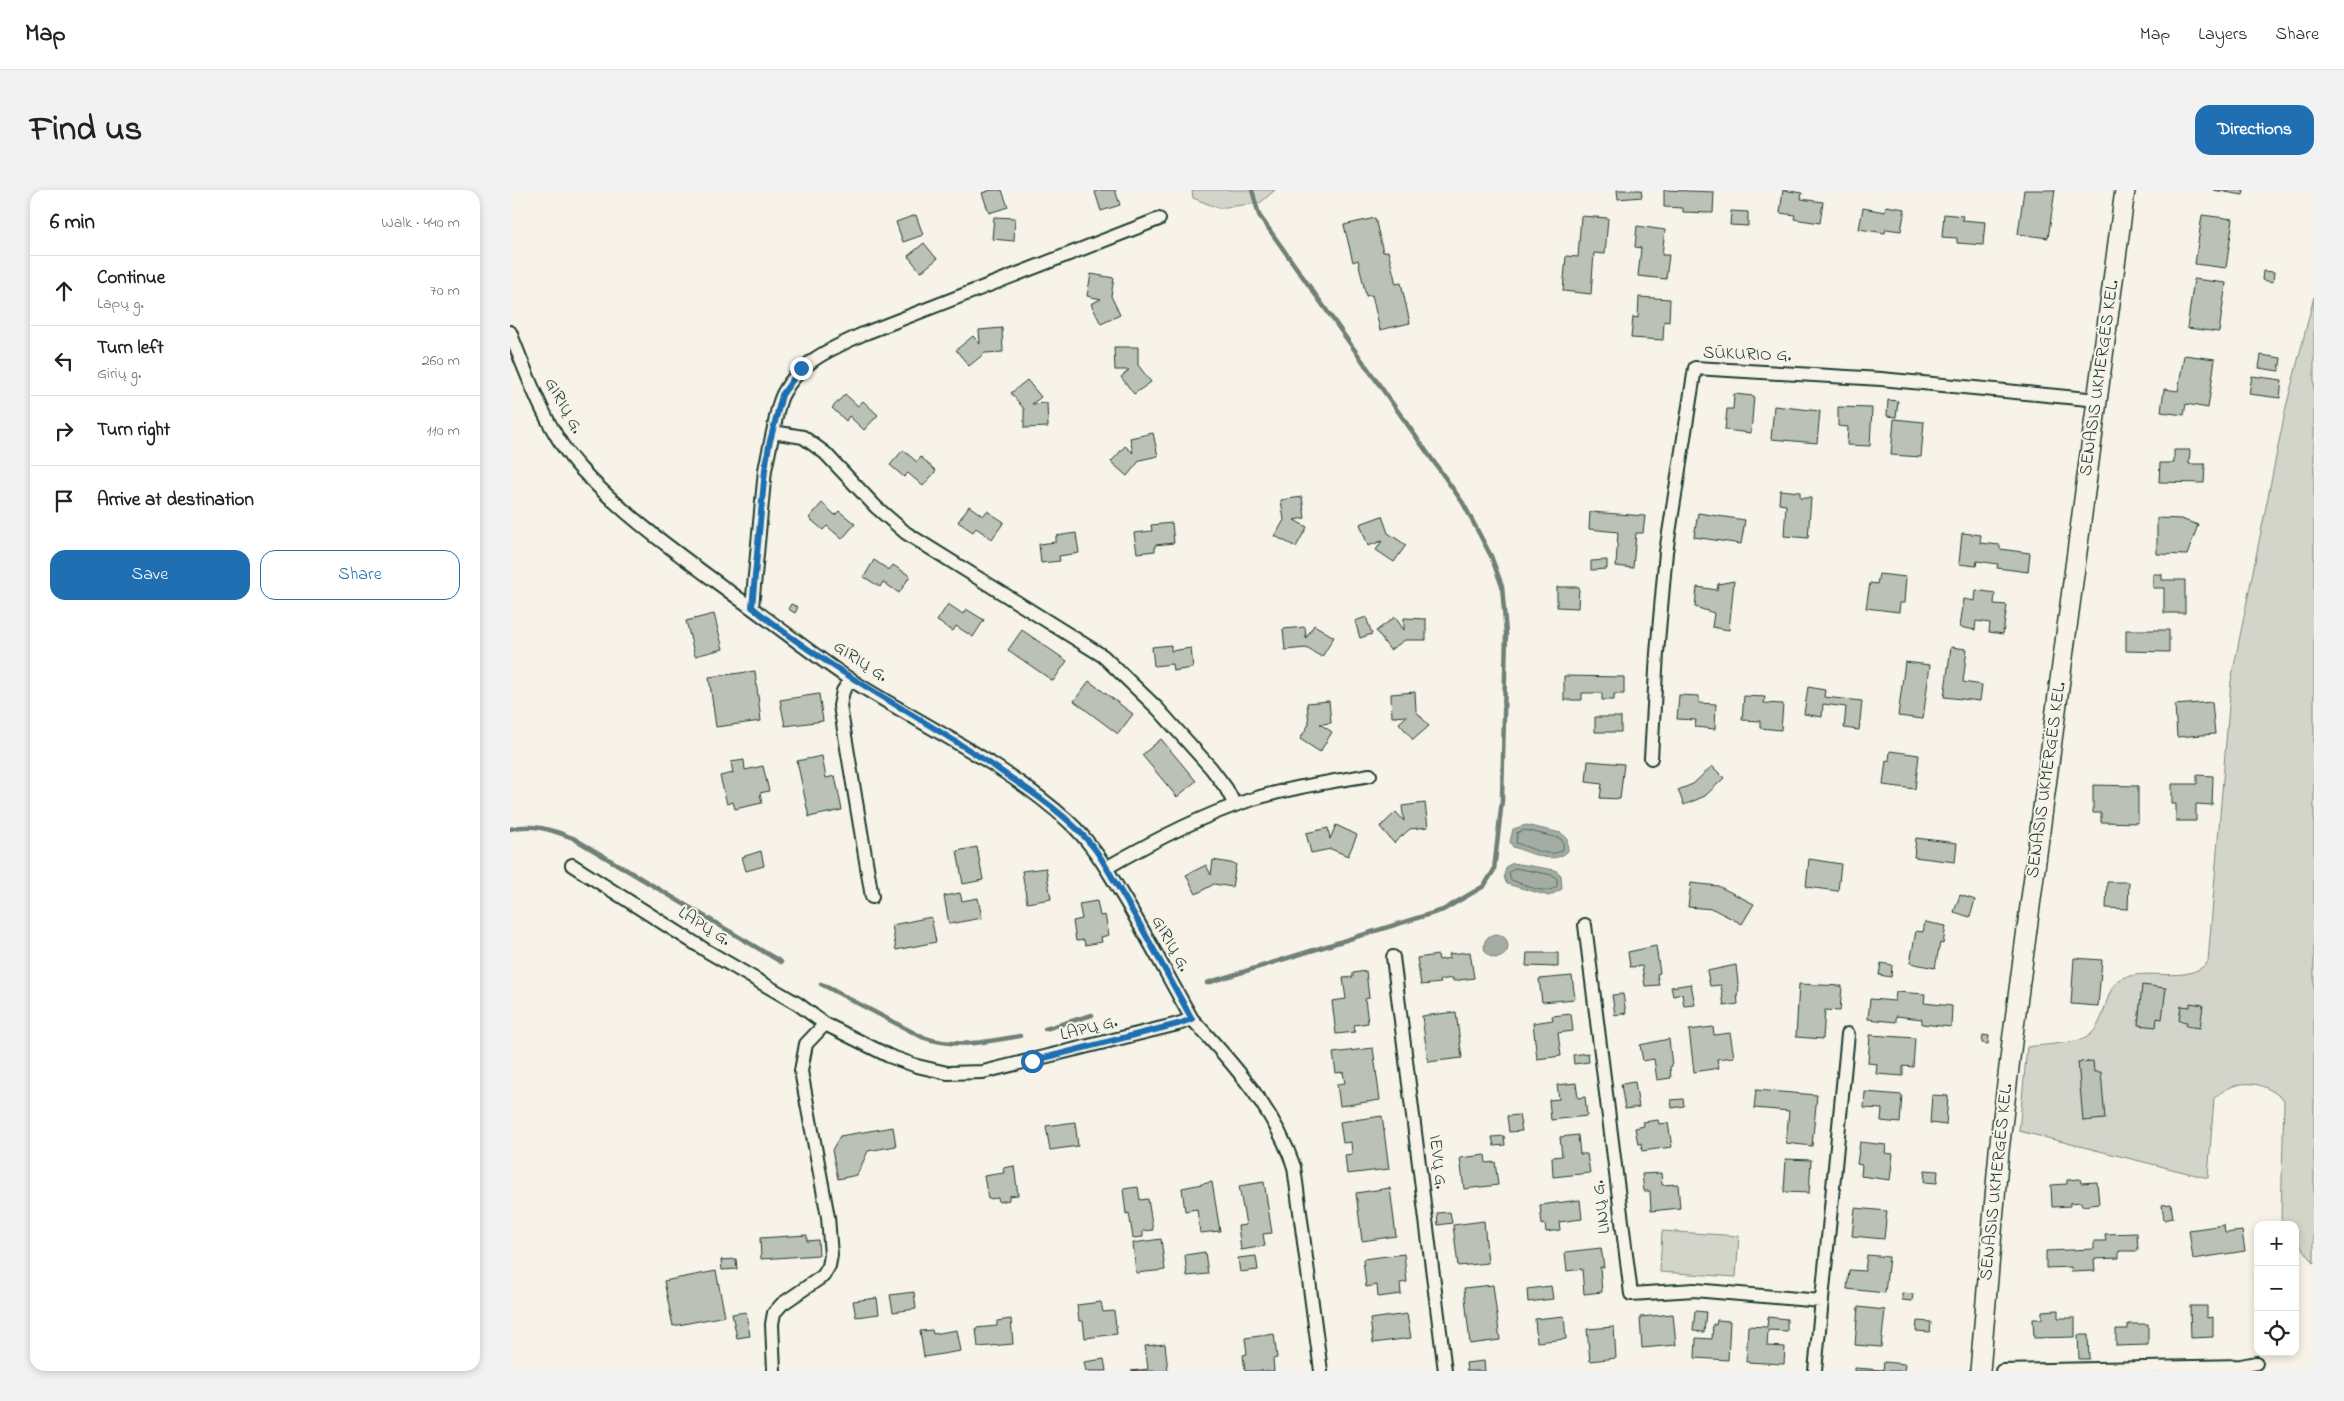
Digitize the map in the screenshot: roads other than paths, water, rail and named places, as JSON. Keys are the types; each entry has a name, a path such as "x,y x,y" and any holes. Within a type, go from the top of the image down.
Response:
{"main road":[{"name":"SENASIS UKMERGĖS KEL.","path":"1985,1371 1990,1238 2005,1102 2126,190"}],"street":[{"path":"752,607 765,470 782,395 801,368 820,354 862,334 1159,219"},
{"name":"GIRIŲ G.","path":"510,332 528,380 547,418 579,467 663,543 851,679 962,745 1028,790 1068,821 1094,849 1106,868 1192,1019"},
{"name":"SŪKURIO G.","path":"1651,758 1657,653 1666,552 1695,368 1881,379 2098,400"},
{"path":"773,432 803,437 825,453 876,507 906,533 1102,656 1158,709 1211,768 1226,788 1235,805"},
{"path":"851,679 843,691 840,706 872,897"},
{"path":"1106,868 1184,827 1235,805 1282,791 1370,775"},
{"name":"LAPŲ G.","path":"572,865 707,951 798,1004 825,1024 889,1056 947,1073 982,1072 1032,1061 1192,1019"},
{"name":"LINŲ G.","path":"1585,926 1631,1294 1694,1290 1821,1301"},
{"name":"IEVŲ G.","path":"1393,957 1445,1371"},
{"path":"1192,1019 1222,1052 1253,1092 1287,1145 1294,1167 1321,1371"},
{"path":"774,1371 772,1324 774,1313 782,1304 823,1276 829,1266 831,1256 828,1216 801,1071 806,1044 825,1024"},
{"path":"1815,1371 1848,1034"},
{"path":"2002,1371 2241,1366 2256,1362"}],"water":[{"path":"1526,825 1561,833 1567,838 1568,851 1562,855 1548,858 1513,847 1510,842 1513,829"},
{"path":"1513,863 1555,870 1561,875 1562,889 1549,896 1507,884 1504,878 1505,871 1507,866"},
{"path":"1496,934 1501,935 1507,941 1507,951 1501,957 1496,958 1491,957 1485,951 1484,946 1485,941 1491,935"}],"waterway":[{"path":"1207,983 1443,910 1484,886 1494,870 1502,800 1506,634 1502,586 1491,556 1463,503 1259,215 1252,190"},
{"path":"510,829 535,827 573,838 781,962"},
{"path":"821,984 922,1037 935,1041 959,1044 1020,1036"},
{"path":"1045,1029 1092,1015"}]}
